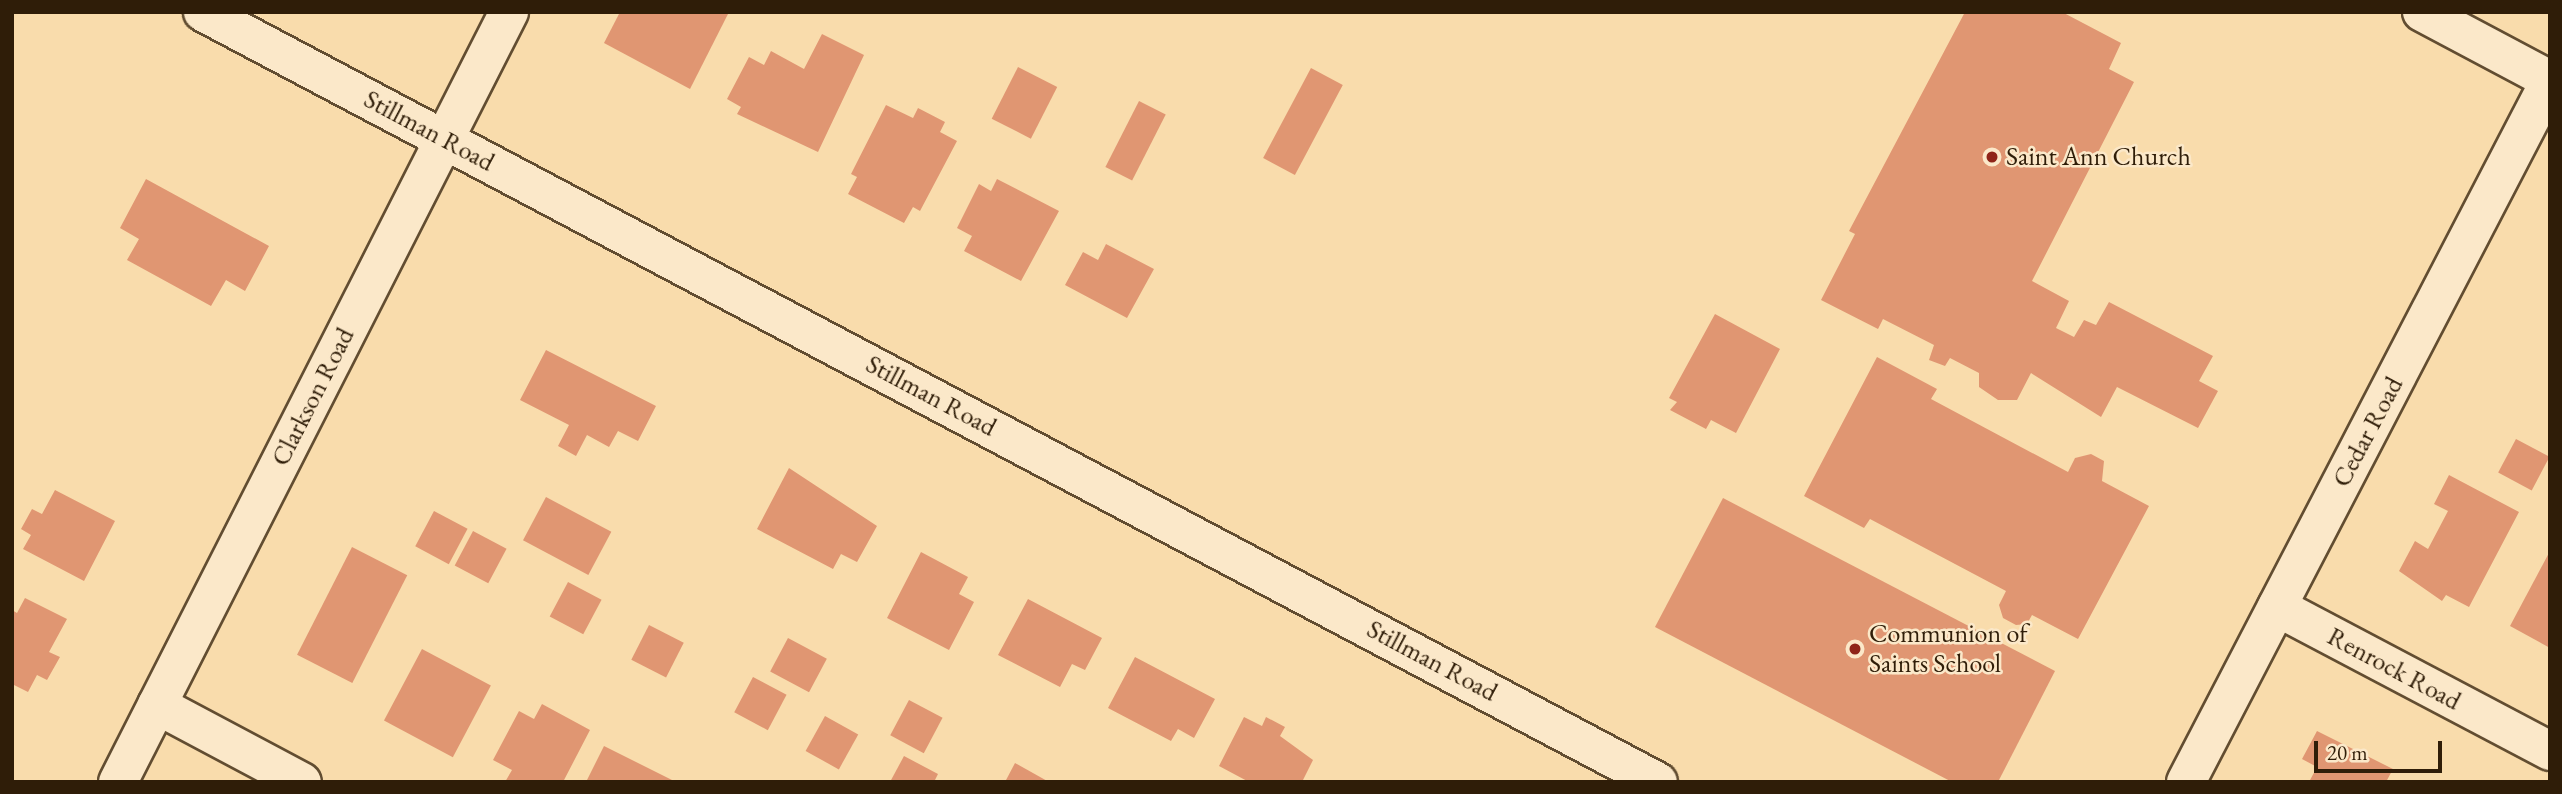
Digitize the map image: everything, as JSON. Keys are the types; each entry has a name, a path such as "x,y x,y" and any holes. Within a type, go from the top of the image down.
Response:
{"street":[{"name":"Stillman Road","path":"203,12 1658,782"},
{"name":"Clarkson Road","path":"118,782 509,12"},
{"path":"2422,12 2550,81"},
{"name":"Cedar Road","path":"2186,782 2550,81"},
{"name":"Renrock Road","path":"2277,607 2550,751"},
{"path":"157,705 302,782"}],"building":[{"path":"620,12 729,12 690,89 604,43"},
{"name":"Saint Ann Church","path":"1965,12 2062,12 2121,43 2109,69 2134,82 2032,281 2069,301 2056,328 2074,337 2084,320 2096,325 2109,302 2213,356 2199,381 2218,391 2198,428 2117,387 2101,417 2031,373 2017,400 1998,400 1979,387 1979,373 1950,358 1945,366 1929,360 1934,345 1883,319 1878,329 1821,300 1855,234 1849,231"},
{"path":"822,34 864,55 818,152 737,114 741,107 727,99 749,57 764,65 771,51 804,69"},
{"path":"1018,67 1057,87 1031,139 992,119"},
{"path":"1311,68 1343,85 1295,175 1263,158"},
{"path":"1139,101 1166,115 1132,181 1105,167"},
{"path":"886,105 913,118 918,108 945,122 940,132 957,141 920,211 913,207 904,223 848,194 857,177 851,174"},
{"path":"146,179 269,246 245,291 226,280 211,306 127,260 139,239 120,228"},
{"path":"997,179 1059,211 1021,281 964,251 972,236 957,228 979,184 991,191"},
{"path":"1106,244 1154,269 1127,318 1065,285 1083,252 1098,260"},
{"path":"1715,314 1780,349 1736,433 1711,420 1706,429 1670,410 1677,402 1669,398"},
{"path":"546,350 656,406 638,441 618,431 609,447 587,435 576,456 558,446 569,425 520,400"},
{"name":"Communion of Saints School","path":"1877,357 1937,389 1931,399 2068,472 2075,458 2091,454 2104,461 2102,481 2149,506 2078,639 2032,615 2027,624 2016,625 2003,618 1999,605 2006,591 1870,519 1864,528 1804,496"},
{"path":"2516,439 2550,457 2532,490 2498,473"},
{"path":"789,468 877,526 857,562 841,554 833,569 757,529"},
{"path":"2449,475 2519,512 2469,607 2446,595 2442,601 2399,571 2415,541 2428,549 2448,511 2434,504"},
{"path":"55,490 115,521 84,581 23,549 31,535 21,529 32,509 42,514"},
{"path":"546,497 611,532 588,575 523,540"},
{"name":"Communion of Saints School","path":"1723,498 2055,671 1998,782 1952,782 1655,627"},
{"path":"434,511 468,529 449,564 415,546"},
{"path":"473,531 507,549 488,583 455,565"},
{"path":"352,547 407,575 352,683 297,655"},
{"path":"2550,551 2550,648 2510,626"},
{"path":"921,552 968,577 959,594 974,602 949,650 887,618"},
{"path":"568,582 602,600 583,634 550,616"},
{"path":"25,598 67,619 49,652 60,657 47,680 37,675 28,692 12,684 12,610 17,613"},
{"path":"1028,599 1102,638 1085,670 1072,664 1060,687 998,655"},
{"path":"649,625 684,643 666,677 631,660"},
{"path":"788,638 827,659 809,692 770,672"},
{"path":"422,649 491,686 453,757 384,721"},
{"path":"1135,657 1215,699 1194,738 1178,729 1171,741 1108,708"},
{"path":"753,677 787,695 768,730 734,712"},
{"path":"909,700 943,718 924,753 890,735"},
{"path":"542,704 590,730 563,782 505,782 512,770 493,760 519,711 534,719"},
{"path":"825,716 858,734 839,769 806,751"},
{"path":"1244,717 1262,726 1266,717 1285,727 1280,736 1313,760 1302,782 1249,782 1219,766"},
{"path":"2317,731 2393,769 2386,782 2309,782 2317,767 2302,759"},
{"path":"604,746 672,780 671,782 586,782"},
{"path":"904,756 938,774 934,782 890,782"},
{"path":"1015,763 1049,782 1005,782"}],"place":[{"name":"Saint Ann Church","path":"1992,157"},
{"name":"Communion of Saints School","path":"1855,649"}]}
